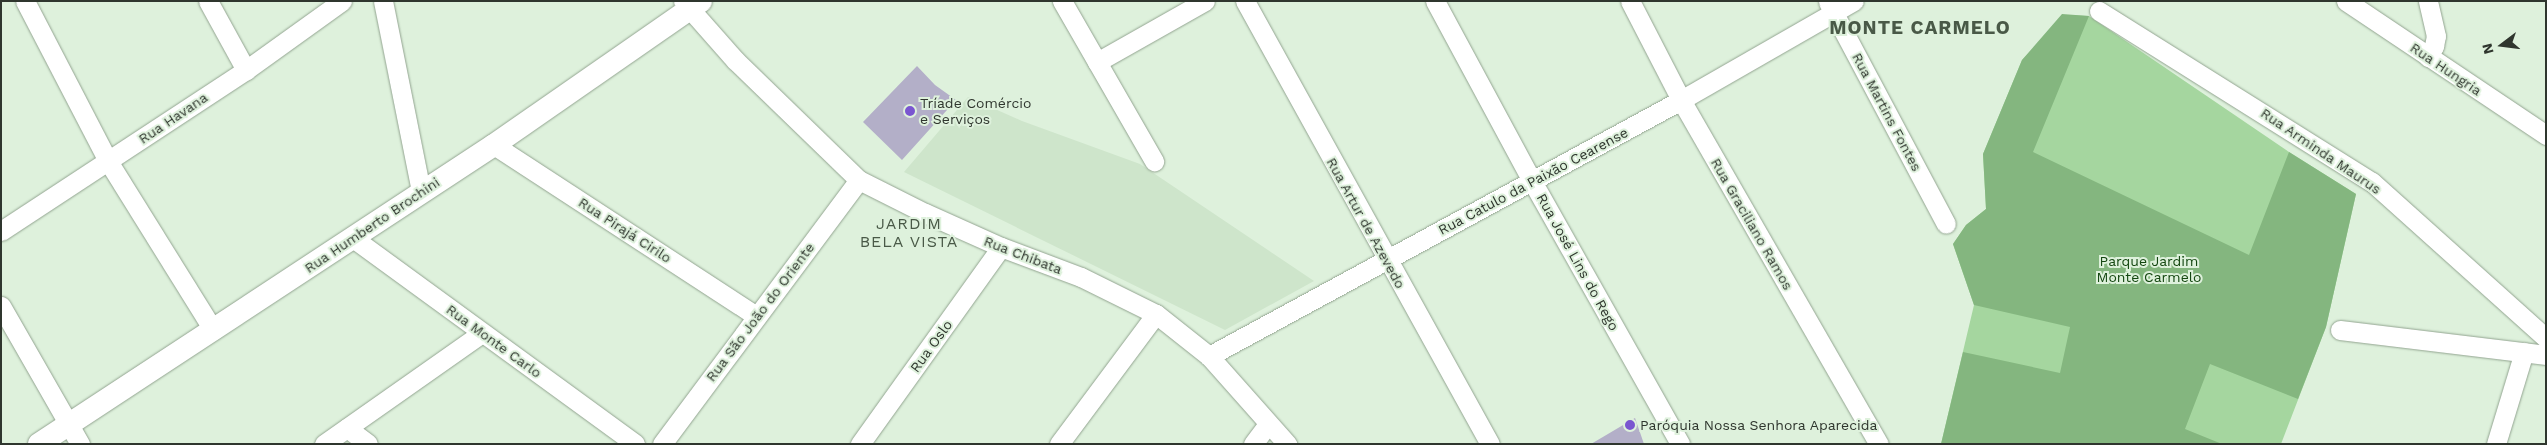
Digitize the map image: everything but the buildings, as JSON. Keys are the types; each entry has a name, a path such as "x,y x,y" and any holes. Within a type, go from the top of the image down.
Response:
{"street":[{"path":"25,1 108,162 213,330"},
{"path":"208,1 246,70"},
{"name":"Rua Havana","path":"1,230 108,162 246,70 342,1"},
{"path":"383,1 421,191"},
{"path":"1062,1 1154,161"},
{"path":"1098,62 1205,1"},
{"name":"Rua Artur de Azevedo","path":"1245,1 1386,260 1490,444"},
{"name":"Rua José Lins do Rego","path":"1435,1 1532,181 1680,444"},
{"name":"Rua Graciliano Ramos","path":"1630,1 1681,100 1879,444"},
{"name":"Rua Catulo da Paixão Cearense","path":"1209,356 1681,100 1830,7 1854,1"},
{"name":"Rua Hungria","path":"2346,1 2546,135"},
{"path":"2428,1 2436,36 2434,46 2428,57"},
{"name":"Rua Humberto Brochini","path":"39,444 494,144 691,4"},
{"name":"Rua Chibata","path":"691,4 735,60 859,180 885,195 1001,247 1081,277 1156,314 1209,356 1287,444"},
{"name":"Rua Martins Fontes","path":"1830,7 1946,224"},
{"name":"Rua Arminda Maurus","path":"2099,11 2372,182 2546,338"},
{"name":"Rua Pirajá Cirilo","path":"494,144 756,316"},
{"name":"Rua São João do Oriente","path":"662,444 859,180"},
{"name":"Rua Monte Carlo","path":"353,238 635,444"},
{"name":"Rua Oslo","path":"860,444 1001,247"},
{"path":"1,306 80,444"},
{"path":"1059,444 1156,314"},
{"path":"2340,330 2546,355"},
{"path":"324,444 482,333"},
{"path":"2496,444 2524,352"},
{"path":"1253,444 1268,424"},
{"path":"347,428 368,444"}],"shaded area":[{"path":"968,97 1022,121 1140,164 1314,281 1225,330 904,172"}],"green space":[{"name":"Parque Jardim Monte Carmelo","path":"2062,14 2089,16 2033,152 2249,255 2289,152 2356,194 2326,327 2298,399 2210,364 2185,429 2222,444 1941,444 1963,352 2060,373 2070,327 1974,305 1953,244 1966,225 1986,209 1983,154 2022,60"},
{"name":"Parque Jardim Monte Carmelo","path":"2068,15 2089,16 2289,152 2356,194 2326,327 2281,444 1941,444 1974,305 1953,244 1966,225 1986,209 1983,154 2022,60"}],"place":[{"name":"Tríade Comércio e Serviços","path":"910,111"},
{"name":"Paróquia Nossa Senhora Aparecida","path":"1630,425"}],"district":[{"name":"MONTE CARMELO","path":"1920,28"},
{"name":"JARDIM BELA VISTA","path":"909,233"}]}
